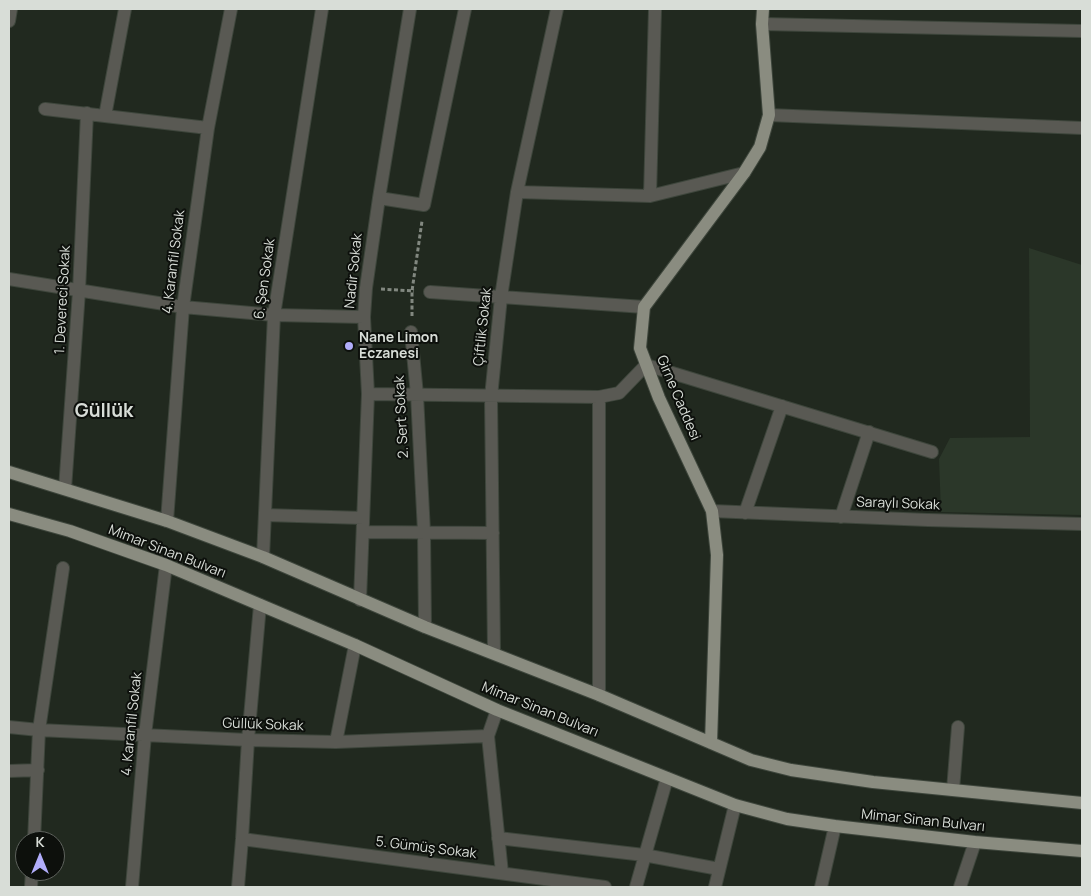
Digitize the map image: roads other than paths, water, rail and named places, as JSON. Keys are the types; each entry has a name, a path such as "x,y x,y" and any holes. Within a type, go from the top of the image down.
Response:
{"main road":[{"path":"644,307 744,173 760,147 769,115 762,24 763,9"},
{"name":"Girne Caddesi","path":"644,307 640,348 660,398 712,510 717,555 711,743"},
{"name":"Mimar Sinan Bulvarı","path":"9,472 167,521 263,557 360,600 599,695 751,760 791,770 873,782 1082,803"},
{"name":"Mimar Sinan Bulvarı","path":"9,514 70,531 166,565 355,645 497,710 735,805 787,819 835,826 976,842 1082,851"}],"street":[{"path":"9,21 11,9"},
{"path":"105,116 126,9"},
{"name":"4. Karanfil Sokak","path":"167,521 183,307 208,128 231,9"},
{"name":"6. Şen Sokak","path":"263,557 274,315 322,9"},
{"name":"Nadir Sokak","path":"360,600 368,394 364,317 366,288 378,198 410,9"},
{"path":"378,198 424,205 464,9"},
{"name":"Çiftlik Sokak","path":"494,653 492,397 501,297 517,192 557,9"},
{"path":"650,196 655,9"},
{"path":"762,24 1082,31"},
{"path":"45,109 208,128"},
{"name":"1. Devereci Sokak","path":"65,489 79,290 87,113"},
{"path":"769,115 1082,128"},
{"path":"517,192 650,196 744,173"},
{"path":"9,279 183,307 274,315 364,317"},
{"path":"430,292 644,307"},
{"name":"2. Sert Sokak","path":"411,332 417,395 424,532 425,627"},
{"path":"368,394 599,397 619,393 646,365 932,452"},
{"path":"599,397 599,695"},
{"path":"745,512 782,406"},
{"path":"840,517 869,432"},
{"name":"Saraylı Sokak","path":"712,510 840,517 1082,524"},
{"path":"265,514 363,518"},
{"path":"363,532 493,533"},
{"name":"4. Karanfil Sokak","path":"132,887 145,735 166,565"},
{"path":"35,831 39,730 63,568"},
{"path":"238,887 260,605"},
{"path":"336,742 355,645"},
{"path":"497,710 488,736 502,872"},
{"name":"Güllük Sokak","path":"9,727 248,740 336,742 488,736"},
{"path":"953,790 958,727"},
{"path":"9,771 38,770"},
{"path":"636,887 667,778"},
{"path":"715,887 735,805"},
{"path":"822,887 835,826"},
{"path":"498,838 644,855 719,869"},
{"name":"5. Gümüş Sokak","path":"242,839 502,872 528,882 605,887"},
{"path":"960,887 976,842"}],"place":[{"name":"Nane Limon Eczanesi","path":"349,346"}],"district":[{"name":"Güllük","path":"104,412"}]}
